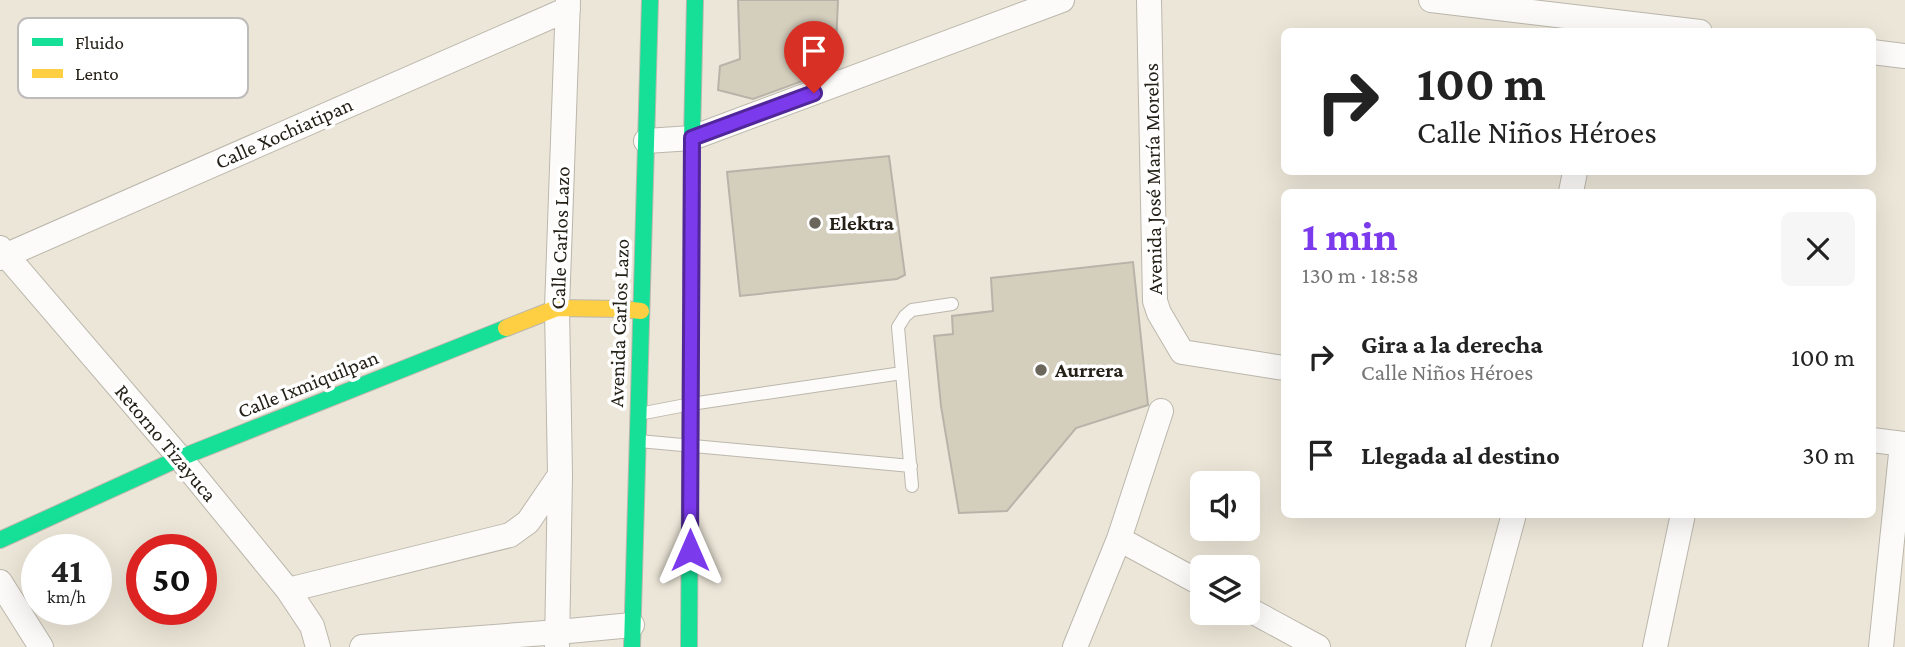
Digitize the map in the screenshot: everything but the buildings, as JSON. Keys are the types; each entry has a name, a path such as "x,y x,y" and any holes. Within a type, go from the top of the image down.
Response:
{"main road":[{"name":"Avenida Carlos Lazo","path":"632,636 650,0"},
{"path":"689,647 695,0"},
{"name":"Calle Ixmiquilpan","path":"0,540 180,458 563,307 641,311"}],"street":[{"path":"646,141 692,138 1009,10 1062,0"},
{"name":"Avenida José María Morelos","path":"1149,0 1155,301 1158,313 1182,352 1281,368"},
{"path":"1431,0 1599,17 1673,28"},
{"name":"Calle Xochiatipan","path":"2,253 568,4"},
{"name":"Calle Carlos Lazo","path":"557,640 568,4"},
{"path":"1876,52 1905,56"},
{"name":"Retorno Tizayuca","path":"2,253 180,458 305,617"},
{"path":"1075,647 1119,538 1161,411"},
{"path":"1876,441 1903,444 1881,647"},
{"path":"305,617 510,535 528,522 560,475"},
{"path":"1478,647 1513,518"},
{"path":"1655,647 1682,518"},
{"path":"1119,538 1190,577"},
{"path":"0,582 41,647"},
{"path":"1260,616 1318,647"},
{"path":"362,647 632,636"}],"lane":[{"path":"912,486 898,327 912,310 953,304"},
{"path":"638,414 902,373"},
{"path":"637,441 911,466"}],"traffic: fast":[{"path":"632,647 650,0"},
{"path":"689,647 695,0"},
{"path":"0,540 180,458 506,328"}],"traffic: slow":[{"path":"506,328 557,308 641,311"}],"place":[{"name":"Elektra","path":"815,223"},
{"name":"Aurrera","path":"1041,370"}],"route":[{"path":"690,550 692,138 814,93"}]}
